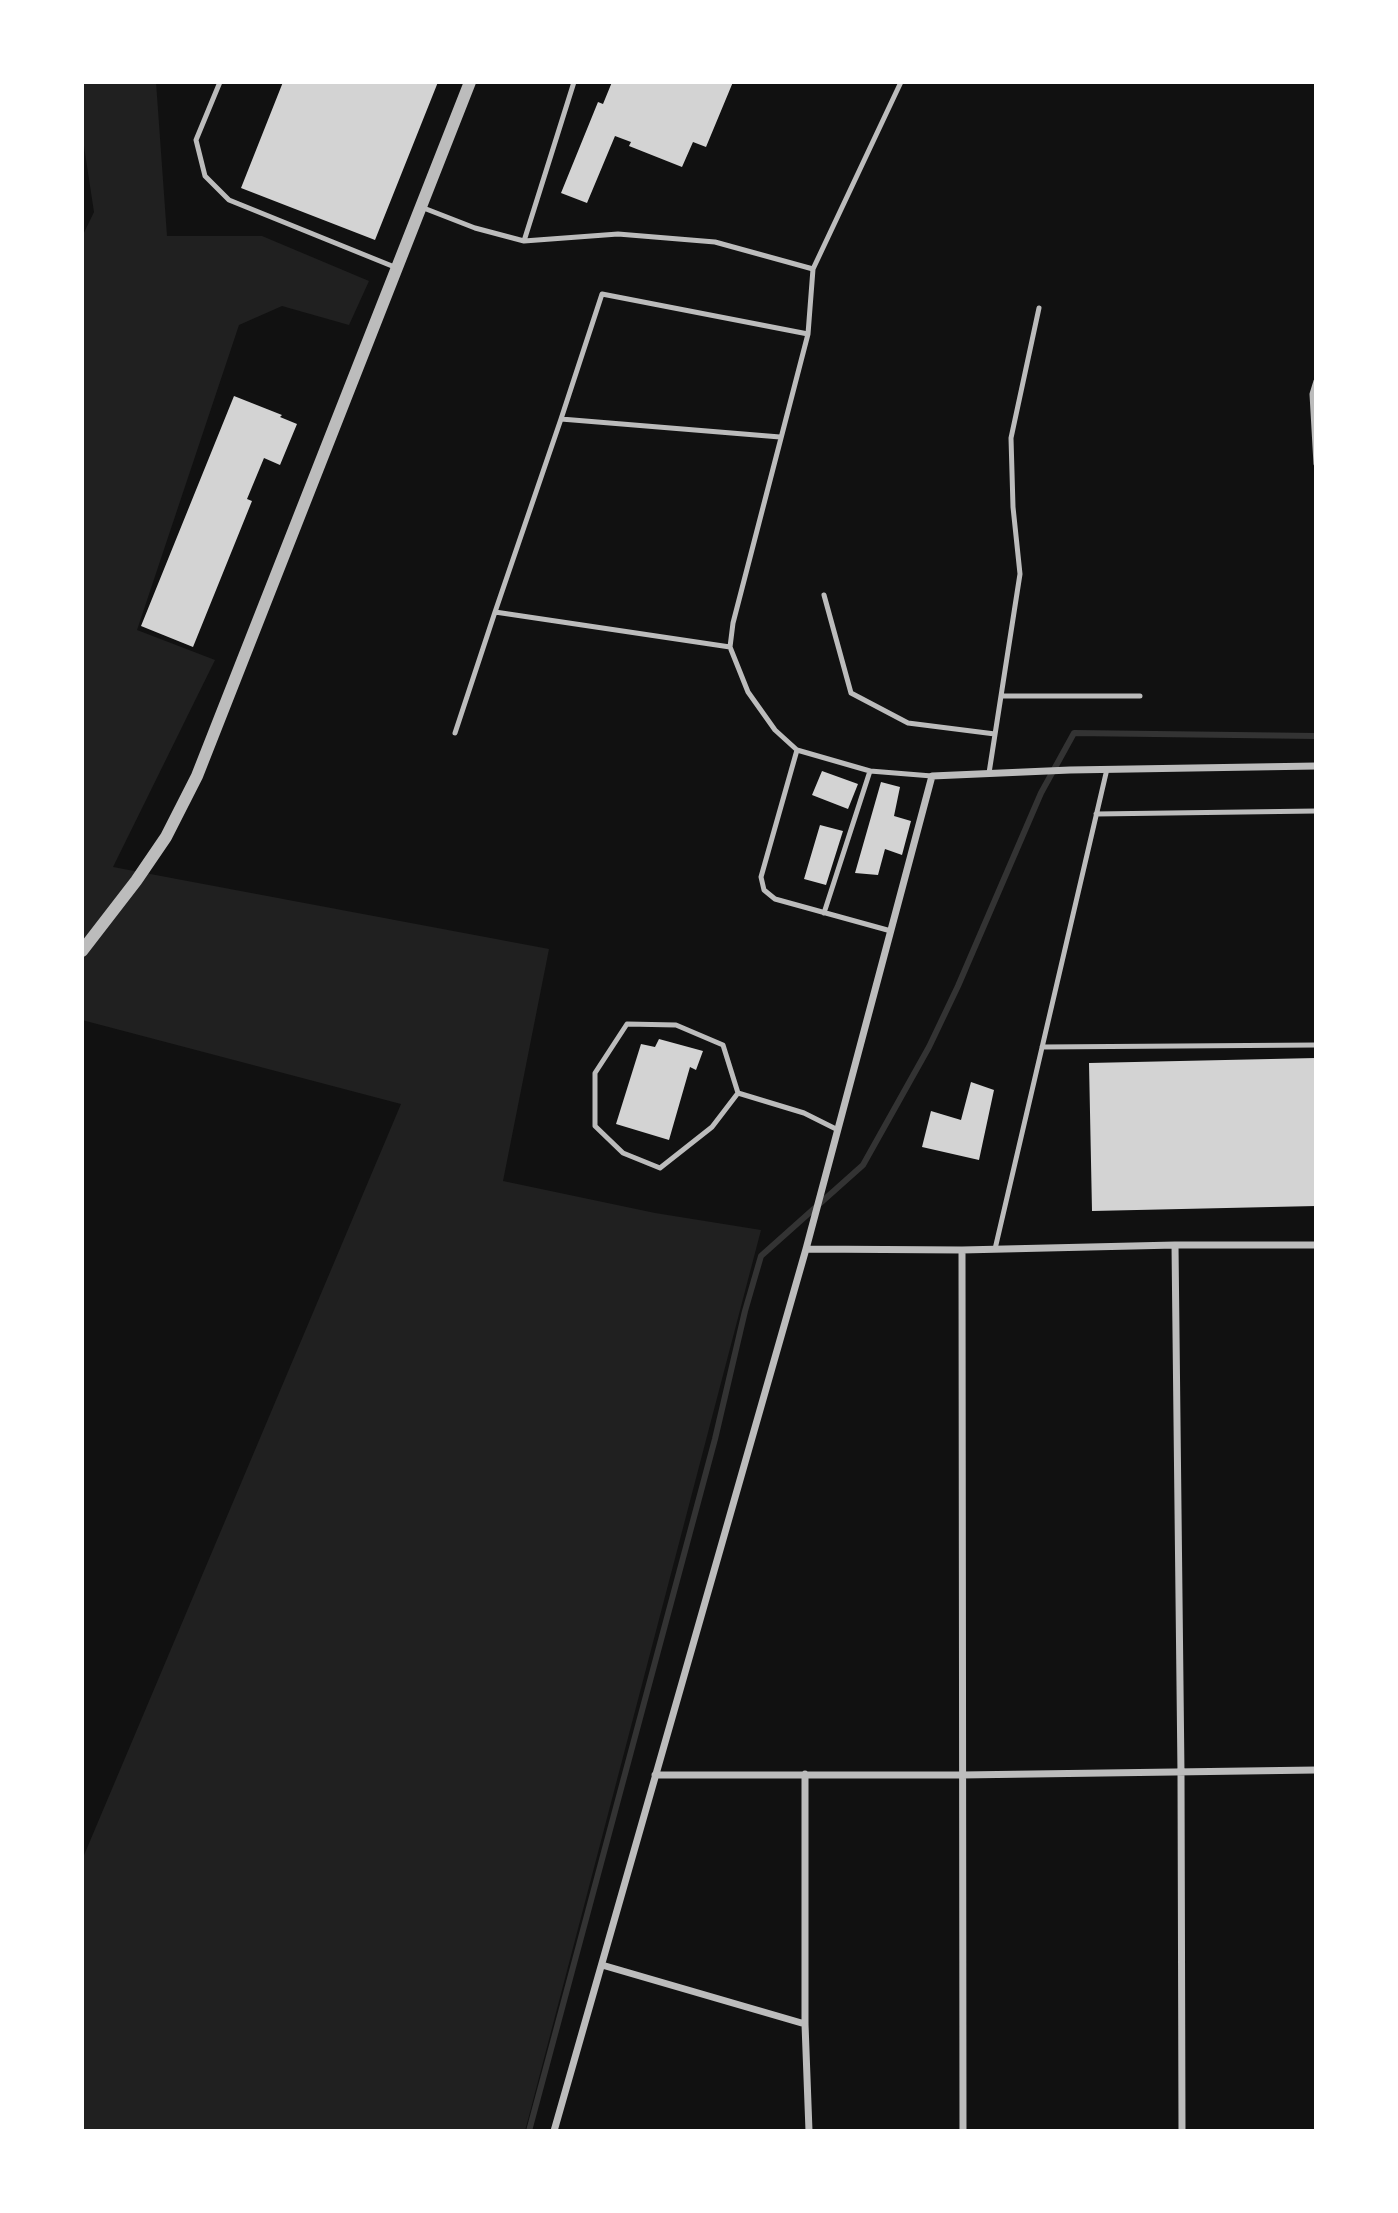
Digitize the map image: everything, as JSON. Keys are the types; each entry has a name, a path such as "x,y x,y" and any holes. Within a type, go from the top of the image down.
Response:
{"street":[{"path":"82,951 136,881 166,837 188,796 470,82"},
{"path":"554,2131 806,1249 932,776 1070,769 1316,766"},
{"path":"1175,1245 1182,2131"},
{"path":"806,1249 962,1250 1316,1245"},
{"path":"962,1250 963,2131"},
{"path":"655,1775 962,1775 1316,1770"},
{"path":"805,1774 805,2024 808,2131"},
{"path":"603,1965 805,2024"}],"lane":[{"path":"220,82 196,140 205,176 229,200 397,268"},
{"path":"524,241 574,82"},
{"path":"901,82 813,269 808,334 733,623 730,647 748,692 775,730 797,750 870,771 932,776"},
{"path":"421,207 475,228 524,241 618,234 715,242 813,269"},
{"path":"455,733 602,294 808,334"},
{"path":"989,774 1020,574 1013,507 1011,438 1040,308"},
{"path":"1316,381 1312,394 1316,464"},
{"path":"561,419 780,437"},
{"path":"824,595 851,693 908,723 995,734"},
{"path":"495,612 730,647"},
{"path":"1001,696 1140,696"},
{"path":"797,750 761,877 764,890 775,899 891,932"},
{"path":"995,1249 1107,769"},
{"path":"824,912 870,771"},
{"path":"1096,814 1316,811"},
{"path":"628,1024 676,1025 723,1045 738,1093 712,1127 660,1168 623,1153 594,1126 595,1073 628,1024"},
{"path":"1042,1048 1316,1045"},
{"path":"738,1093 804,1113 838,1130"}],"shaded area":[{"path":"82,82 156,82 167,236 262,236 369,281 349,325 282,306 239,325 137,630 215,660 113,867 549,949 503,1181 655,1213 761,1230 525,2131 82,2131 82,1860 401,1104 82,1020 82,237 94,212 82,133"}],"building":[{"path":"283,82 438,82 375,240 241,188"},
{"path":"612,82 733,82 706,147 693,142 682,167 629,146 631,142 615,136 587,203 561,193 598,102 603,104"},
{"path":"234,396 282,415 280,417 297,424 280,465 264,458 247,499 252,501 193,647 141,626"},
{"path":"822,771 858,784 848,809 812,795"},
{"path":"881,782 900,787 894,816 911,821 902,855 885,849 878,875 855,873"},
{"path":"820,825 843,831 826,885 804,879"},
{"path":"659,1039 703,1051 696,1070 690,1067 669,1140 616,1124 641,1044 655,1047"},
{"path":"1316,1058 1316,1206 1092,1211 1089,1063"},
{"path":"971,1082 994,1090 979,1160 922,1147 931,1111 961,1120"}],"waterway":[{"path":"529,2131 715,1439 745,1311 761,1256 863,1165 929,1047 1041,793 1074,733 1316,736"}]}
